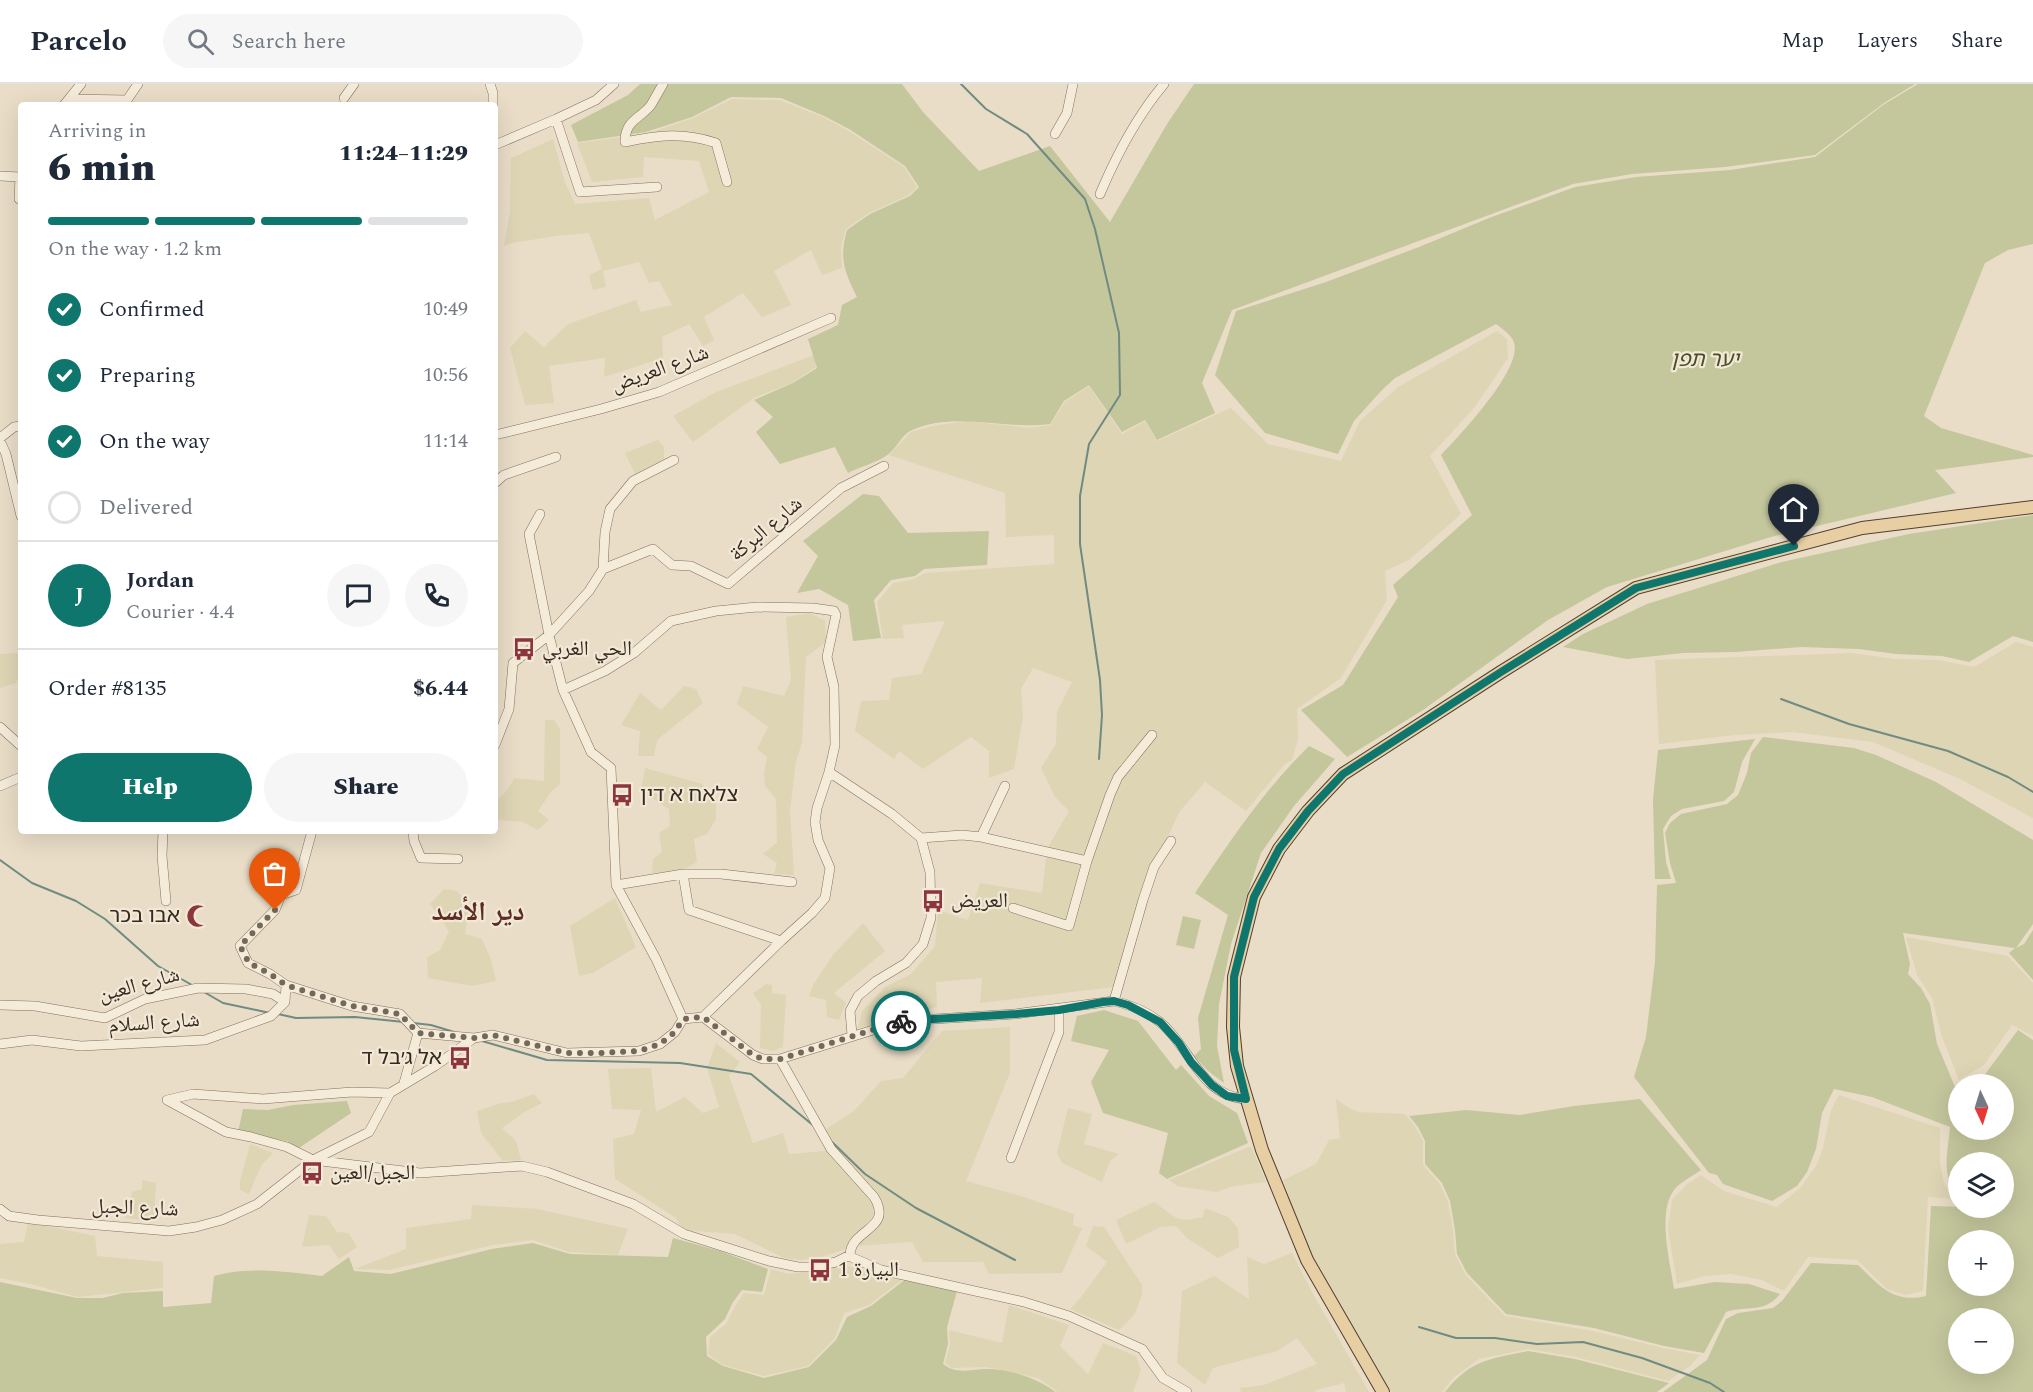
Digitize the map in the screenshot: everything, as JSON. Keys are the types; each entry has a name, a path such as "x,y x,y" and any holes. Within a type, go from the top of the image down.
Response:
{"main road":[{"path":"1383,1392 1307,1260 1262,1150 1234,1050 1234,977 1254,897 1279,849 1308,811 1343,774 1636,588 1862,528 2033,507"}],"street":[{"path":"67,102 81,84"},
{"path":"67,102 128,100 138,84"},
{"path":"344,98 354,84"},
{"path":"490,84 493,102"},
{"path":"498,144 596,100 614,84"},
{"path":"663,84 650,106 625,131 625,142 660,136 687,135 716,143 727,182"},
{"path":"1055,134 1067,113 1073,84"},
{"path":"1100,194 1123,146 1164,84"},
{"path":"556,119 580,192 657,187"},
{"path":"0,176 18,177"},
{"name":"شارع العريض","path":"498,434 659,392 831,318"},
{"path":"18,426 14,427 0,439 18,504"},
{"path":"498,480 504,475 556,457"},
{"path":"498,737 509,709 513,663 549,635 589,591 603,569 605,532 610,509 633,481 674,460"},
{"name":"شارع البركة","path":"603,569 653,549 672,565 691,566 728,584 841,488 884,466"},
{"path":"540,514 529,534 549,635 563,690 591,752 611,768 616,885 656,959 683,1019"},
{"path":"563,690 605,671 634,652 671,621 716,611 757,607 813,608 834,611 836,615 827,657 834,687 835,745 830,772 815,822 818,840 830,868 825,898 703,1017 683,1019"},
{"path":"0,727 18,743"},
{"path":"1014,909 1069,926 1087,861 1118,777 1152,735"},
{"path":"830,772 892,814 921,838 930,872 931,918 923,944 906,963 876,981 858,996 850,1011 852,1035"},
{"path":"0,786 18,778"},
{"path":"981,837 1005,786"},
{"path":"163,834 162,856 166,901"},
{"path":"311,834 296,890 281,895 275,910 240,946 249,963 286,985 352,1006 400,1014 418,1033 474,1038 493,1035 567,1053 639,1051 660,1044 675,1032 683,1019"},
{"path":"413,834 421,858 459,859"},
{"path":"921,838 962,835 981,837 1087,861"},
{"path":"1114,1001 1154,867 1171,841"},
{"path":"616,885 683,874 721,874 792,882"},
{"path":"683,874 689,910 781,941"},
{"path":"285,1002 286,985"},
{"name":"شارع العين","path":"0,1005 35,1006 105,1018 145,999 198,988 246,989 273,994 285,1002"},
{"path":"703,1017 753,1055 763,1059 780,1059 902,1021 1059,1010 1114,1001 1128,1005 1160,1022 1212,1085 1227,1096 1246,1099"},
{"name":"شارع السلام","path":"0,1044 32,1040 81,1046 205,1040 271,1016 285,1002"},
{"path":"1011,1158 1059,1032 1059,1010"},
{"path":"404,1083 418,1033"},
{"name":"شارع الجبل","path":"0,1209 9,1216 38,1220 169,1231 222,1220 257,1204 312,1160 369,1132 390,1093 435,1066 474,1038"},
{"path":"780,1059 831,1149 879,1204 880,1216 852,1245 850,1255"},
{"path":"390,1093 352,1092 263,1099 193,1094 167,1100 226,1132 287,1147 312,1160 420,1173 522,1166 547,1172 633,1204 684,1234 769,1261 798,1267 813,1267 836,1262 850,1255"},
{"path":"850,1255 858,1262 880,1270 1024,1302 1069,1316 1143,1349 1163,1378 1187,1392"}],"shaded area":[{"path":"732,99 780,100 823,117 904,167 917,187 909,195 869,213 846,229 841,246 842,268 822,275 811,250 774,271 791,305 762,317 743,293 704,317 714,340 703,346 689,324 662,337 663,358 604,377 605,358 549,366 554,403 525,405 510,348 525,331 544,347 568,324 636,300 641,312 672,305 659,281 649,283 639,262 603,271 606,287 593,290 589,275 602,269 589,233 556,236 504,246 510,211 511,158 553,139 565,182 575,204 649,198 655,220 709,192 699,161 644,157 643,177 592,182 577,143 646,134 693,118"},
{"path":"1497,331 1507,339 1508,358 1474,408 1430,456 1461,514 1409,560 1385,571 1387,600 1341,678 1297,709 1298,739 1292,760 1284,765 1246,811 1205,782 1180,811 1151,872 1114,987 980,1003 982,978 936,982 937,1007 858,1028 862,1011 885,987 911,974 935,946 938,910 968,920 980,883 1042,893 1047,849 1069,811 1055,797 1041,768 1056,744 1057,712 1072,682 1033,668 1021,689 1023,716 1014,769 989,778 989,751 971,737 923,769 899,751 894,759 855,731 861,701 889,700 892,678 921,674 945,621 902,625 904,638 883,639 877,602 893,583 914,579 925,573 1054,564 1054,535 1006,537 1005,493 889,455 911,432 932,426 967,421 1029,428 1050,425 1065,402 1089,386 1122,434 1145,421 1157,441 1231,408 1268,444 1341,461 1360,421 1398,387"},
{"path":"814,355 816,367 792,383 754,398 693,442 673,416 714,393"},
{"path":"658,440 664,447 664,459 635,474 625,453"},
{"path":"810,613 825,621 826,642 806,657 802,743 796,761 790,811 794,875 774,874 777,863 763,854 777,842 776,799 765,786 764,773 767,757 757,749 768,727 737,704 743,686 784,696 791,680 786,617"},
{"path":"2016,642 2033,647 2033,818 1960,779 1873,742 1792,732 1735,735 1659,744 1655,660 1852,653 1895,659 1939,660 1974,667"},
{"path":"18,653 16,683 0,688 0,654"},
{"path":"684,686 696,689 703,703 657,740 654,756 638,756 640,731 621,725 640,693 661,710"},
{"path":"545,720 554,720 560,729 560,784 551,792 538,811 549,820 538,830 523,822 498,820 498,799 515,778 544,781"},
{"path":"645,768 702,784 716,800 716,819 707,834 694,839 697,862 681,871 652,873 653,859 662,852 659,833 670,826 669,809 641,791"},
{"path":"444,889 457,891 469,905 465,934 482,939 491,959 496,981 472,986 428,978 427,957 440,950 449,931 430,904"},
{"path":"615,898 636,947 593,973 579,976 570,926"},
{"path":"863,923 885,951 834,993 846,1003 839,1020 827,1017 826,1000 809,996 813,985 833,955"},
{"path":"1906,937 2008,956 2033,983 2033,1036 2012,1025 1984,1065 1969,1074 1957,1074 1942,1037 1932,998 1917,975"},
{"path":"766,984 772,985 772,993 786,995 783,1047 773,1051 760,1048 761,1005 753,993"},
{"path":"1010,1027 1010,1073 966,1181 1074,1214 1073,1225 1082,1228 1062,1273 989,1274 983,1262 923,1262 912,1242 856,1246 818,1258 801,1260 784,1258 735,1234 683,1230 676,1218 615,1179 613,1139 634,1134 641,1110 612,1109 608,1069 651,1068 656,1112 685,1097 703,1113 719,1107 707,1068 716,1043 740,1062 729,1076 753,1143 783,1133 789,1154 825,1151 826,1129 854,1111 881,1081 903,1078 942,1031"},
{"path":"534,1094 542,1103 502,1128 516,1141 521,1160 503,1161 481,1133 477,1111"},
{"path":"1839,1095 1940,1128 1940,1163 1944,1183 1948,1190 1948,1199 1928,1197 1923,1291 1905,1295 1887,1289 1857,1260 1808,1257 1784,1291 1762,1280 1731,1274 1705,1276 1677,1284 1668,1228 1672,1200 1686,1185 1701,1175 1724,1191 1777,1207 1801,1187 1816,1166 1823,1148 1831,1110"},
{"path":"1336,1099 1358,1112 1405,1114 1416,1128 1423,1141 1423,1165 1440,1184 1448,1201 1455,1254 1465,1274 1505,1316 1593,1331 1700,1355 1690,1366 1668,1381 1576,1357 1528,1349 1479,1359 1453,1378 1442,1392 1391,1392 1335,1301 1306,1247 1283,1180 1316,1164 1329,1140 1340,1138"},
{"path":"1068,1108 1092,1114 1084,1144 1119,1154 1110,1161 1102,1182 1062,1163 1057,1153"},
{"path":"250,1144 273,1153 261,1166 249,1194 240,1190 240,1181"},
{"path":"1251,1146 1266,1182 1234,1186 1217,1192 1177,1186 1169,1180"},
{"path":"142,1180 156,1183 154,1221 125,1218 132,1192 142,1189"},
{"path":"1154,1202 1176,1218 1187,1220 1203,1217 1205,1208 1228,1217 1238,1228 1239,1247 1218,1258 1188,1239 1176,1226 1160,1227 1126,1244 1116,1220"},
{"path":"472,1205 537,1209 628,1229 618,1255 569,1252 533,1240 493,1245 389,1270 355,1269 406,1249 406,1228 471,1219"},
{"path":"309,1215 326,1216 337,1232 349,1233 357,1247 339,1259 329,1245 302,1247"},
{"path":"28,1222 95,1236 97,1256 163,1262 163,1288 78,1297 0,1278 0,1244 24,1242"},
{"path":"1093,1226 1104,1227 1142,1285 1142,1294 1135,1314 1119,1330 1070,1309 1107,1262 1086,1246"},
{"path":"1292,1253 1369,1392 1346,1392 1344,1383 1315,1392 1241,1392 1240,1388 1264,1385 1317,1364 1297,1338 1277,1351 1213,1368 1205,1385 1177,1363 1182,1291 1214,1276 1249,1299 1247,1257 1264,1264"},
{"path":"829,1265 842,1265 903,1279 869,1305 844,1313 835,1338 808,1366 764,1376 723,1365 708,1354 710,1337 726,1324 744,1293 764,1295 771,1269 788,1274"},
{"path":"1009,1305 1069,1325 1060,1346 1088,1374 1103,1343 1136,1356 1141,1370 1133,1392 1058,1392 1038,1378 986,1367 952,1368 945,1363 950,1345 949,1330 1002,1343"}],"green space":[{"path":"640,84 902,84 923,112 979,171 1050,146 1110,222 1167,124 1194,84 1915,84 1884,103 1815,155 1725,167 1632,174 1573,184 1232,310 1202,383 1215,413 1157,440 1145,420 1122,432 1089,385 1064,401 1050,424 1015,425 963,421 929,425 908,432 886,456 848,473 835,447 780,464 756,432 773,417 754,400 793,383 817,368 808,339 838,325 842,305 857,297 844,264 843,249 847,230 870,214 910,196 919,187 905,166 849,129 781,98 731,97 692,117 646,132 578,142 571,125 628,95"},
{"name":"יער תפן","path":"1918,84 2033,84 2033,244 2008,250 1985,263 1924,416 1941,428 2033,455 2033,457 1935,470 1956,493 1771,537 1607,587 1548,620 1423,710 1347,757 1301,710 1343,685 1398,597 1393,585 1472,515 1441,455 1501,383 1515,351 1513,340 1496,324 1395,378 1354,421 1338,454 1265,433 1215,375 1236,311 1326,282 1575,187 1636,177 1730,170 1815,157 1883,105"},
{"path":"863,494 879,496 908,533 989,531 987,565 924,569 915,576 891,580 874,600 881,638 853,641 848,605 819,589 797,593 818,556 803,541"},
{"path":"2033,515 2033,642 2013,636 1969,662 1942,656 1801,647 1683,653 1627,659 1563,647 1583,634 1647,604 1782,562 1909,534"},
{"path":"1763,737 1854,748 1876,755 1936,782 2033,840 2033,924 2016,948 2024,944 2033,930 2033,980 2009,953 2015,948 1903,933 1910,964 1908,974 1921,988 1930,1004 1937,1044 1950,1074 1948,1126 1872,1097 1834,1089 1822,1113 1816,1149 1807,1172 1797,1186 1772,1201 1723,1184 1717,1175 1709,1173 1634,1077 1646,1037 1655,962 1657,885 1676,883 1665,833 1670,823 1681,814 1727,804 1738,795 1747,773 1751,753"},
{"path":"1755,739 1742,762 1734,792 1724,801 1682,809 1671,816 1663,829 1666,862 1671,879 1655,879 1653,800 1658,750"},
{"path":"1309,746 1335,759 1294,806 1261,853 1231,944 1219,1004 1217,1046 1224,1083 1194,1056 1201,1049 1198,1018 1228,915 1195,893 1262,798"},
{"path":"1183,916 1201,920 1194,949 1176,945"},
{"path":"1104,1010 1138,1021 1176,1070 1181,1065 1209,1096 1237,1113 1248,1143 1167,1179 1159,1173 1168,1133 1103,1113 1091,1082 1109,1050 1071,1041 1077,1016"},
{"path":"2018,1030 2033,1040 2033,1392 1663,1392 1707,1360 1726,1319 1738,1313 1773,1308 1782,1301 1811,1263 1858,1265 1880,1286 1896,1295 1914,1298 1926,1296 1931,1206 1948,1206 1948,1218 2014,1218 2014,1152 1948,1152 1948,1176 1947,1157 1949,1140 2014,1140 2014,1074 1985,1074"},
{"path":"1640,1099 1701,1170 1674,1190 1666,1211 1666,1238 1674,1289 1715,1282 1749,1284 1780,1294 1761,1307 1726,1312 1704,1353 1664,1346 1594,1328 1506,1314 1467,1273 1457,1254 1450,1201 1442,1183 1425,1164 1425,1141 1409,1116 1466,1110 1520,1115"},
{"path":"347,1101 351,1113 299,1148 287,1141 238,1132 243,1109 268,1110 293,1105"},
{"path":"673,1238 720,1251 768,1269 762,1292 742,1290 725,1319 706,1337 707,1356 723,1366 764,1378 809,1367 836,1340 847,1317 871,1306 906,1279 957,1291 947,1327 948,1344 943,1364 957,1370 993,1369 1012,1372 1040,1382 1055,1392 0,1392 0,1282 77,1298 103,1298 123,1293 163,1291 163,1307 211,1303 214,1276 241,1271 322,1276 349,1257 354,1271 391,1274 492,1249 533,1243 570,1254 668,1257"},
{"path":"1528,1351 1575,1359 1669,1383 1657,1392 1445,1392 1454,1381 1482,1362"}],"waterway":[{"path":"961,84 986,109 1027,134 1085,199 1095,229 1119,333 1120,395 1089,444 1080,496 1080,544 1100,680 1102,715 1099,759"},
{"path":"1781,699 1849,724 1948,751 2008,777 2033,792"},
{"path":"0,860 32,883 76,901 105,919 158,966 192,985"},
{"path":"204,992 223,1003 270,1013"},
{"path":"278,1014 296,1018 355,1017 404,1022"},
{"path":"413,1023 431,1025 454,1032"},
{"path":"482,1041 547,1060 680,1063 751,1074 814,1126"},
{"path":"832,1142 865,1174 916,1208 1015,1260"},
{"path":"1419,1327 1456,1338 1495,1338 1537,1344 1583,1342 1642,1358 1710,1383 1724,1392"}],"way so far":[{"path":"275,910 240,946 249,963 286,985 352,1006 400,1014 418,1033 474,1038 493,1035 567,1053 639,1051 660,1044 675,1032 683,1019 703,1017 753,1055 763,1059 780,1059 901,1021"}],"place":[{"name":"الحي الغربي","path":"524,649"},
{"name":"צלאח א דין","path":"622,795"},
{"name":"العريض","path":"933,901"},
{"name":"אבו בכר","path":"198,916"},
{"name":"אל ג׳בל ד","path":"460,1058"},
{"name":"الجبل/العين","path":"312,1173"},
{"name":"البيارة 1","path":"820,1270"}],"district":[{"name":"دير الأسد","path":"478,912"}],"route":[{"path":"901,1021 1059,1010 1114,1001 1141,1010 1160,1022 1212,1085 1227,1096 1246,1099 1234,1050 1234,977 1254,897 1279,849 1308,811 1343,774 1636,588 1794,546"}]}
